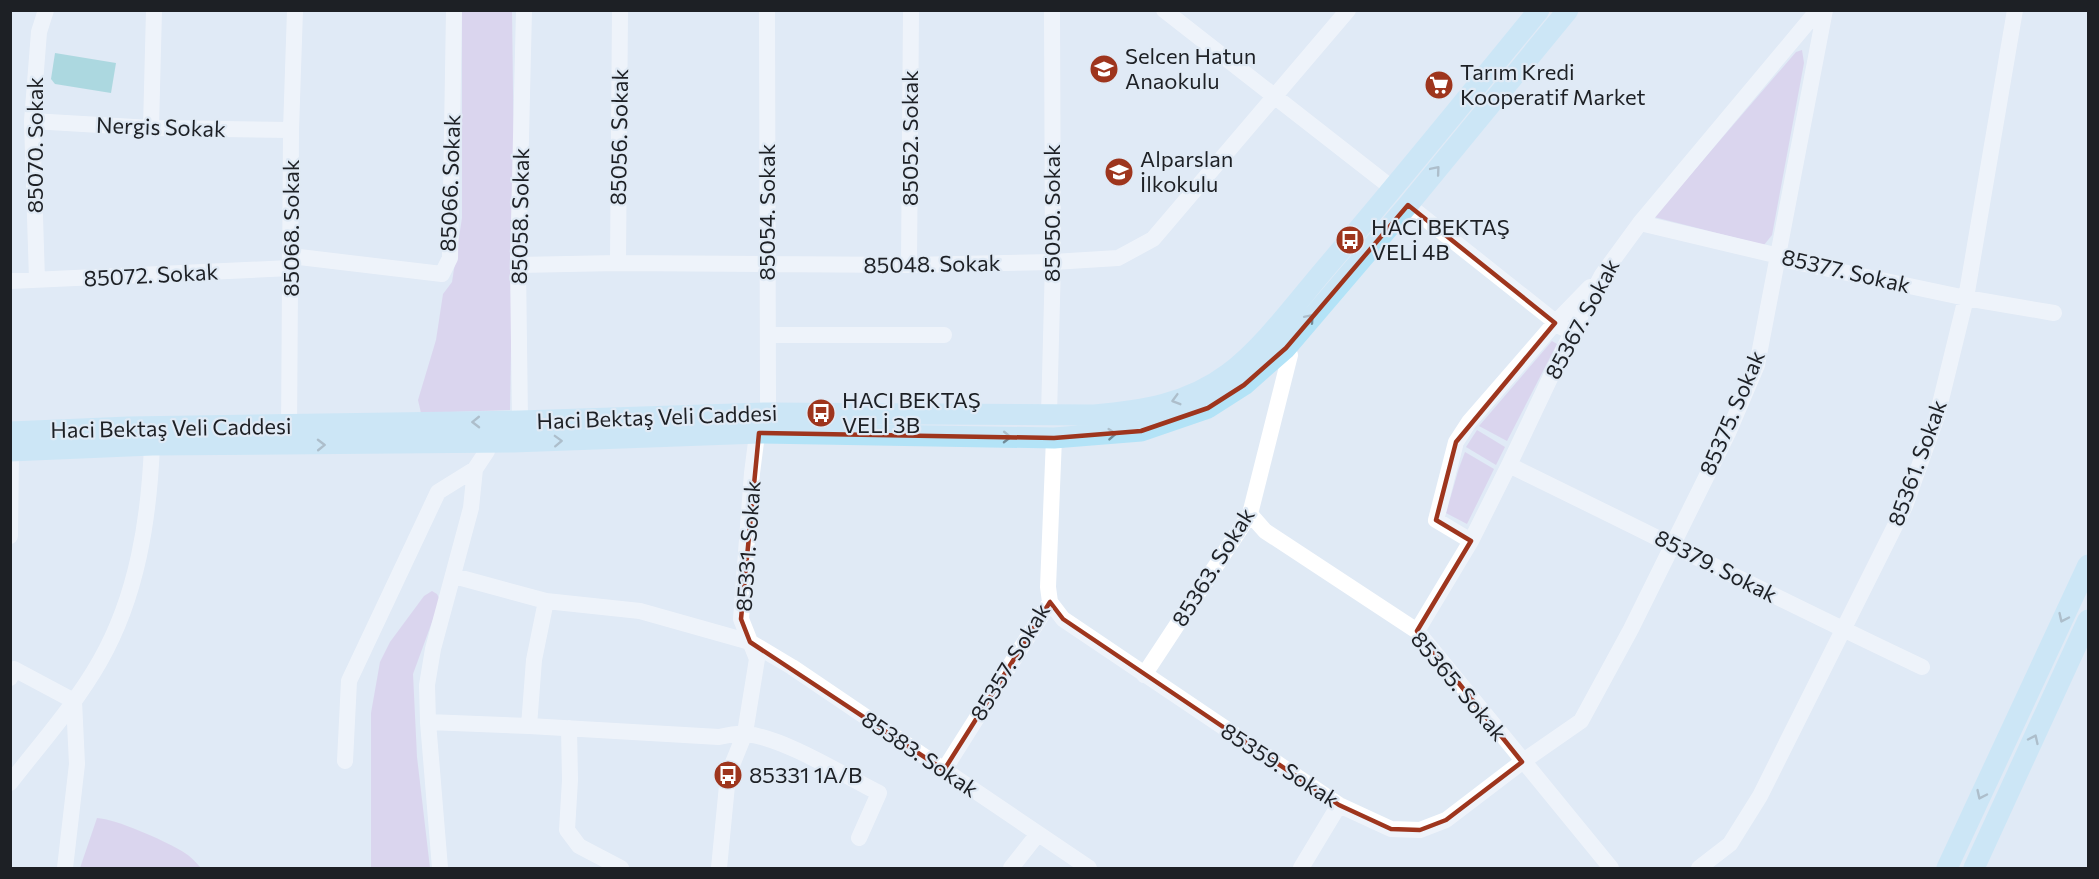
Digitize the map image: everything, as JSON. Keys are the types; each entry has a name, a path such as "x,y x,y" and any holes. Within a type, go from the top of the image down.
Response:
{"main road":[{"name":"Haci Bektaş Veli Caddesi","path":"11,451 152,446 520,421 763,423 1095,415 1140,411 1188,397 1228,374 1263,340 1539,10"},
{"name":"Haci Bektaş Veli Caddesi","path":"10,432 129,427 488,443 763,423 1054,438 1141,431 1208,408 1244,385 1286,348 1408,205 1568,10"},
{"path":"1947,868 2088,565"},
{"path":"1974,868 2088,620"}],"street":[{"name":"85070. Sokak","path":"37,280 32,122 39,32 46,10"},
{"path":"151,128 154,10"},
{"name":"85068. Sokak","path":"289,435 291,130 295,10"},
{"name":"85066. Sokak","path":"291,262 442,274 450,258 454,10"},
{"name":"85058. Sokak","path":"520,421 518,265 524,10"},
{"name":"85056. Sokak","path":"618,263 620,10"},
{"name":"85054. Sokak","path":"763,423 768,406 767,10"},
{"name":"85052. Sokak","path":"909,265 911,10"},
{"name":"85050. Sokak","path":"1049,415 1053,262 1052,10"},
{"path":"1164,10 1392,188"},
{"name":"85048. Sokak","path":"518,265 618,263 909,265 1053,262 1118,258 1154,239 1348,10"},
{"name":"85367. Sokak","path":"1417,631 1471,541 1602,275 1640,223 1818,10"},
{"name":"85375. Sokak","path":"1522,762 1581,721 1631,629 1728,433 1757,365 1825,10"},
{"name":"85361. Sokak","path":"1699,868 1730,844 1760,796 1905,506 1937,416 1966,298 2015,10"},
{"name":"Nergis Sokak","path":"32,122 151,128 291,130"},
{"path":"1408,205 1571,334"},
{"name":"85377. Sokak","path":"1640,223 1779,256 1786,260 1966,298 2054,313"},
{"name":"85072. Sokak","path":"10,281 291,262"},
{"path":"1471,541 1436,520 1456,442 1469,423 1555,323 1602,275"},
{"path":"768,335 944,335"},
{"name":"85363. Sokak","path":"1144,675 1250,514 1290,355 1286,348"},
{"name":"85331. Sokak","path":"719,868 728,775 745,733 757,659 741,619 752,473 763,423"},
{"name":"85357. Sokak","path":"944,770 1050,602 1048,587 1054,438"},
{"path":"345,761 349,681 438,492 475,469 487,451 488,443"},
{"path":"10,783 74,700 100,660 123,612 141,549 152,446"},
{"path":"10,536 11,451"},
{"name":"85379. Sokak","path":"1509,465 1844,631 1922,667"},
{"path":"440,868 436,838 427,686 433,649 471,508 475,469"},
{"name":"85365. Sokak","path":"1250,514 1265,531 1417,631 1611,868"},
{"name":"85383. Sokak","path":"453,576 546,601 640,611 750,642 792,667 1089,868"},
{"path":"529,726 534,660 546,601"},
{"name":"85359. Sokak","path":"1050,602 1063,619 1339,805 1391,829 1420,830 1446,820 1522,762"},
{"path":"10,678 14,669 74,700"},
{"path":"65,868 77,764 74,700"},
{"path":"428,722 719,736 745,733 765,738 789,747 879,794 860,838"},
{"path":"569,728 570,780 567,830 579,846 621,868"},
{"path":"1301,868 1339,805"},
{"path":"1011,868 1038,835"}],"highlighted area":[{"path":"1408,205 1555,323 1456,442 1436,520 1471,541 1417,631 1522,762 1446,820 1420,830 1391,829 1339,805 1063,619 1050,602 944,770 750,642 741,619 759,433 1054,438 1141,431 1208,408 1244,385 1286,348"}],"shaded area":[{"path":"462,11 512,11 514,170 510,410 421,413 418,400 436,340 443,294 452,282 462,218"},
{"path":"1802,50 1804,63 1772,235 1764,245 1654,217 1796,52"},
{"path":"1552,341 1557,344 1507,441 1479,426"},
{"path":"1477,430 1505,447 1496,465 1466,447"},
{"path":"1465,452 1494,469 1467,524 1446,513"},
{"path":"432,591 440,600 413,674 417,757 430,868 371,868 371,713 380,662 390,642 424,596"},
{"path":"97,818 127,826 163,841 186,854 201,868 80,868"}],"water":[{"path":"55,53 116,63 111,93 55,84 51,79"}],"place":[{"name":"Selcen Hatun Anaokulu","path":"1104,69"},
{"name":"Tarım Kredi Kooperatif Market","path":"1439,85"},
{"name":"Alparslan İlkokulu","path":"1119,172"},
{"name":"HACI BEKTAŞ VELİ 4B","path":"1350,240"},
{"name":"HACI BEKTAŞ VELİ 3B","path":"821,413"},
{"name":"85331 1A/B","path":"728,775"}]}
